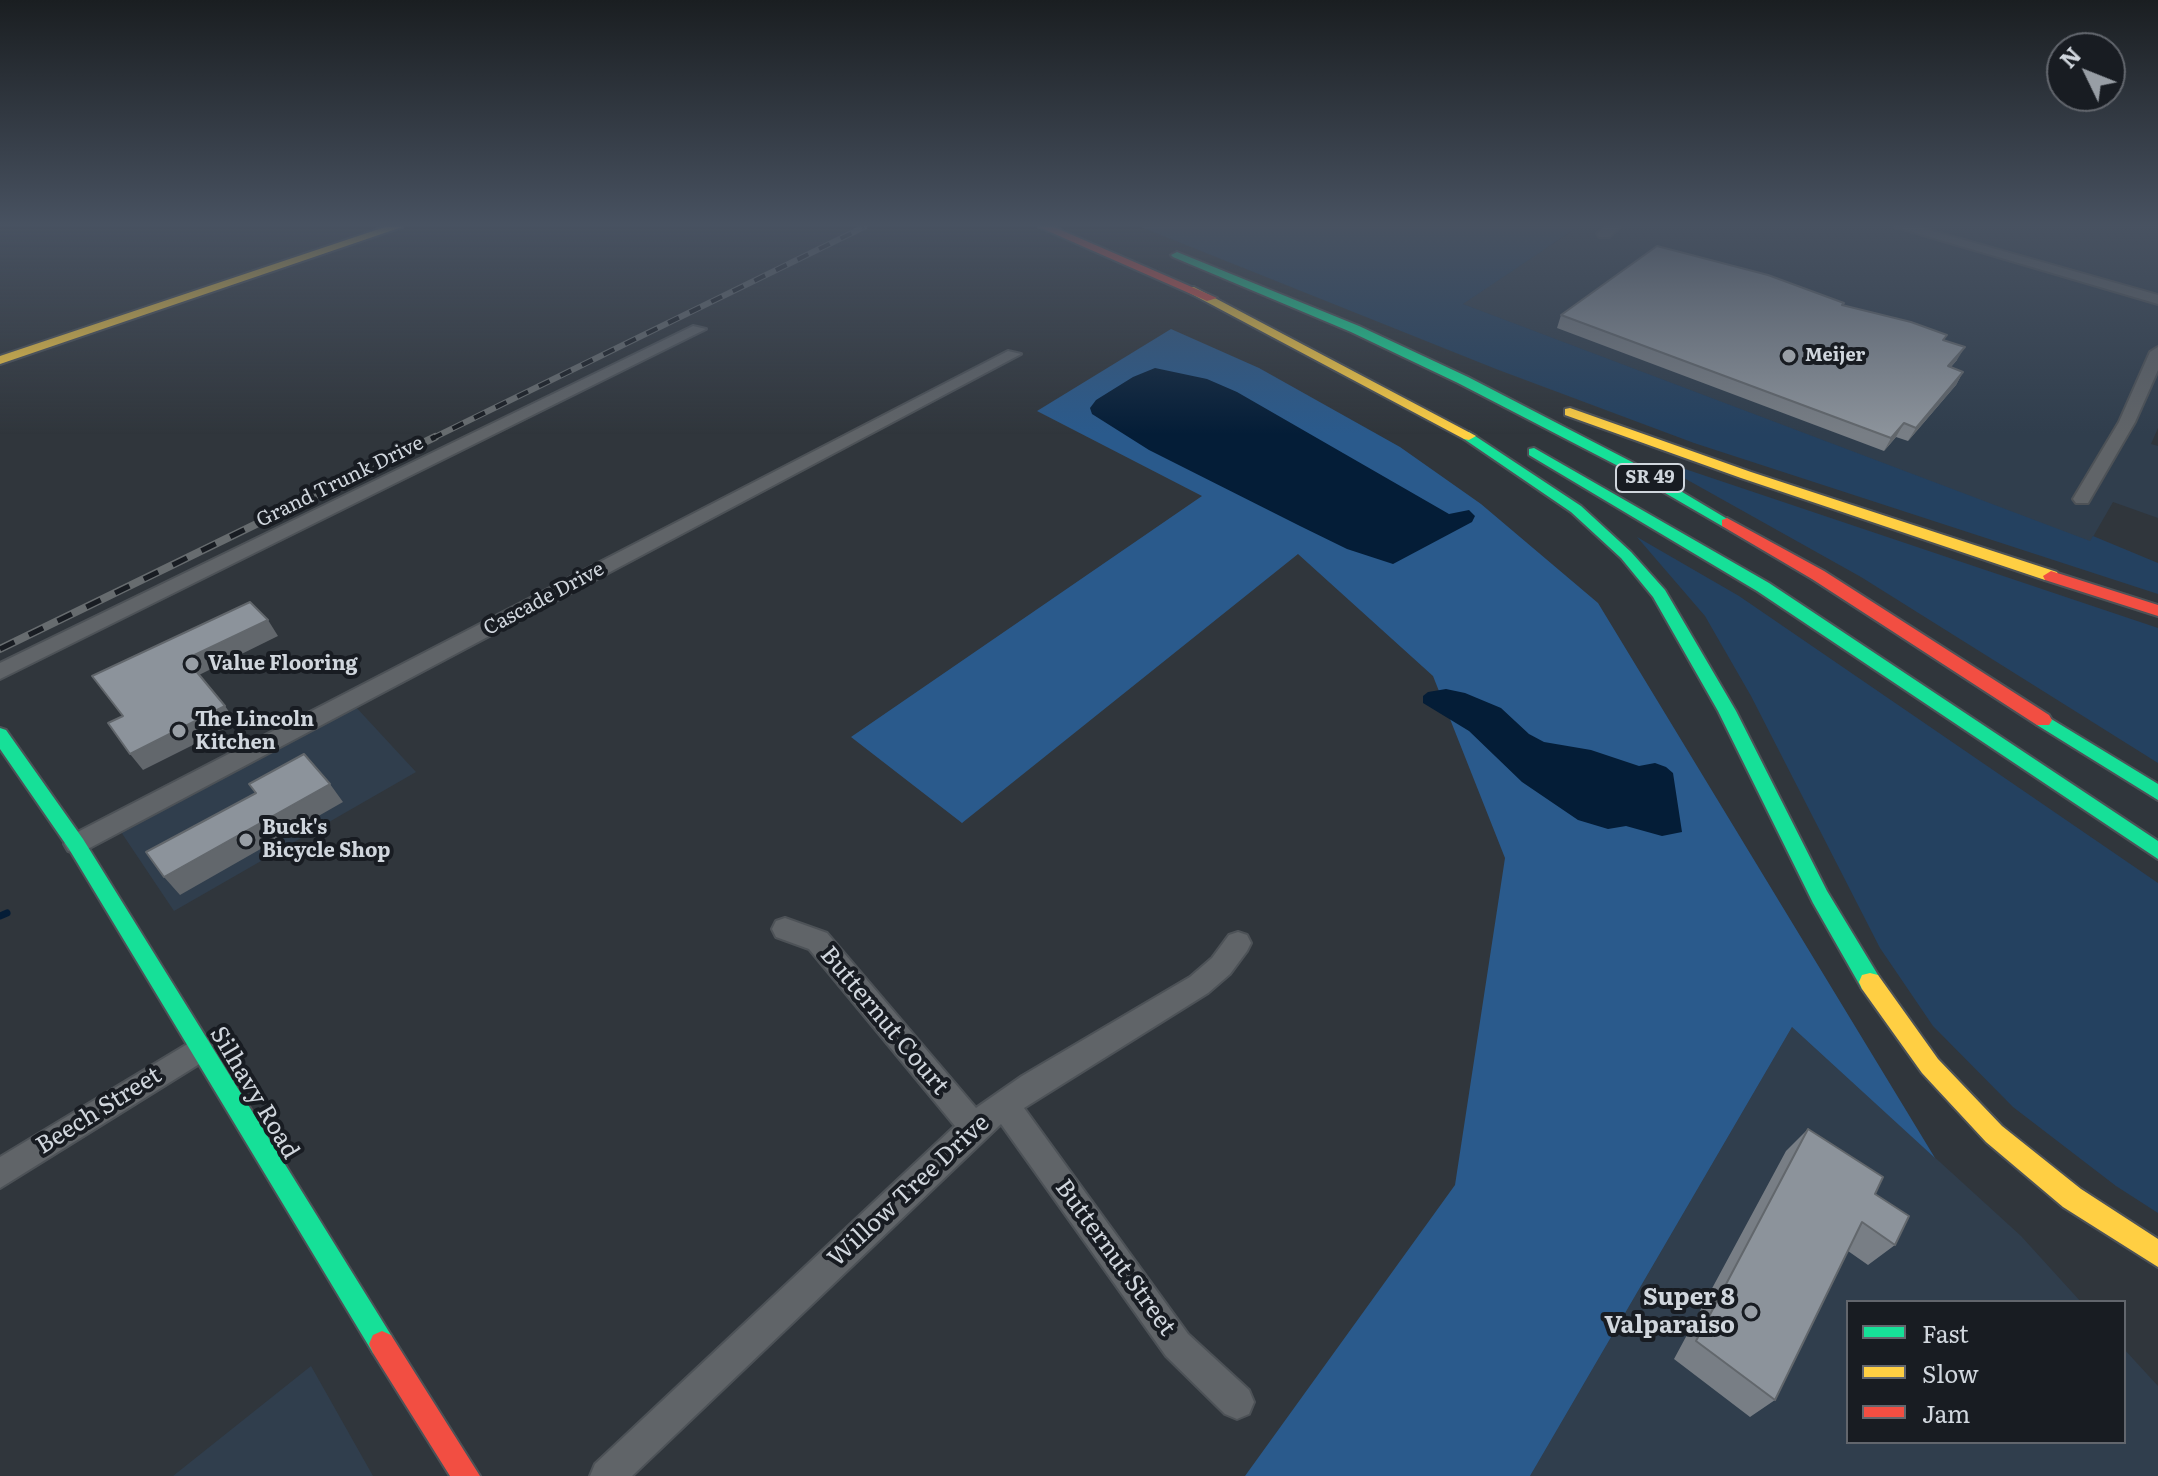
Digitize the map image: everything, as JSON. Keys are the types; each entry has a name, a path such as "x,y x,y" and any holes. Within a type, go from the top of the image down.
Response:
{"main road":[{"path":"0,360 191,296"},
{"path":"1203,296 1480,442 1576,509 1626,555 1659,594 1685,635 1727,711 1820,897 1874,990 1930,1066 2005,1143 2072,1198 2158,1254"},
{"name":"SR 49","path":"1206,296 1356,362 1513,441 1763,587 2158,851"},
{"name":"SR 49","path":"1275,296 1355,329 1546,422 1713,513 1818,575 2158,793"},
{"path":"1355,329 1666,447 2158,611"},
{"name":"Silhavy Road","path":"0,735 76,844 199,1049 466,1476"}],"street":[{"name":"Grand Trunk Drive","path":"0,672 698,329"},
{"path":"2082,499 2127,422 2158,352"},
{"name":"Cascade Drive","path":"76,844 1013,354"},
{"name":"Butternut Court","path":"785,929 818,941 974,1127"},
{"name":"Willow Tree Drive","path":"607,1476 974,1127 1004,1104 1199,985 1221,966 1238,943"},
{"name":"Beech Street","path":"0,1174 199,1049"},
{"name":"Butternut Street","path":"1004,1104 1177,1345 1237,1402"}],"shaded area":[{"path":"1313,296 1475,296 1463,304 2090,541 2093,536 2158,563 2158,594 1694,443"},
{"path":"1474,296 2158,296 2158,428 2151,444 2158,446 2158,518 2113,502 2090,542 1462,304"},
{"path":"1171,329 1259,368 1400,447 1481,504 1598,603 1935,1158 1792,1027 1530,1476 1245,1476 1455,1185 1505,858 1433,676 1298,554 962,823 851,737 1202,496 1037,411"},
{"path":"1155,368 1207,379 1237,392 1449,514 1469,510 1475,516 1472,522 1393,564 1347,549 1149,450 1092,414 1090,408 1096,400 1133,377"},
{"path":"1659,464 1685,469 2158,628 2158,763 1861,577"},
{"path":"1637,537 1739,596 2158,883 2158,1213 2116,1186 2013,1107 1933,1026 1880,948 1751,696 1705,616"},
{"path":"1446,689 1465,693 1501,708 1529,734 1544,742 1591,750 1639,766 1655,763 1666,767 1673,773 1682,832 1662,836 1626,826 1608,829 1578,820 1522,782 1469,731 1423,703 1423,696 1428,692"},
{"path":"354,705 416,772 174,911 119,829"},
{"path":"1792,1027 2021,1236 2079,1300 1846,1300 1846,1444 2126,1444 2126,1351 2158,1386 2158,1476 1530,1476"},
{"path":"311,1366 373,1476 173,1476"}],"building":[{"name":"Meijer","path":"1588,296 1825,296 1844,303 1842,305 1911,322 1947,335 1943,340 1965,347 1948,366 1963,372 1916,428 1904,423 1891,438 1561,315"},
{"path":"250,602 268,620 186,659 225,706 130,754 108,723 123,716 92,676"},
{"path":"304,754 330,784 164,877 146,852 256,793 249,784"},
{"name":"Super 8 Valparaiso","path":"1808,1129 1883,1177 1875,1194 1909,1216 1895,1245 1862,1222 1775,1400 1696,1341"}],"waterway":[{"path":"0,916 7,913"}],"railway":[{"path":"431,439 723,296"},
{"path":"0,649 435,437"}],"traffic: fast":[{"path":"1275,296 1463,380 1627,465 1727,523"},
{"path":"1469,436 1576,509 1626,555 1659,594 1727,711 1820,897 1870,982"},
{"path":"1534,452 1763,587 2158,851"},
{"path":"2043,720 2158,793"},
{"path":"0,735 76,844 382,1344"}],"traffic: slow":[{"path":"0,360 191,296"},
{"path":"1203,296 1469,436"},
{"path":"1570,412 1746,475 2051,576"},
{"path":"1870,982 1930,1066 1994,1134 2072,1198 2158,1254"}],"traffic: jam":[{"path":"1206,296 1211,298"},
{"path":"1727,523 1818,575 2043,720"},
{"path":"2051,576 2158,611"},
{"path":"382,1344 466,1476"}],"place":[{"name":"Meijer","path":"1789,356"},
{"name":"Value Flooring","path":"192,664"},
{"name":"The Lincoln Kitchen","path":"179,731"},
{"name":"Buck's Bicycle Shop","path":"246,840"},
{"name":"Super 8 Valparaiso","path":"1751,1312"}]}
